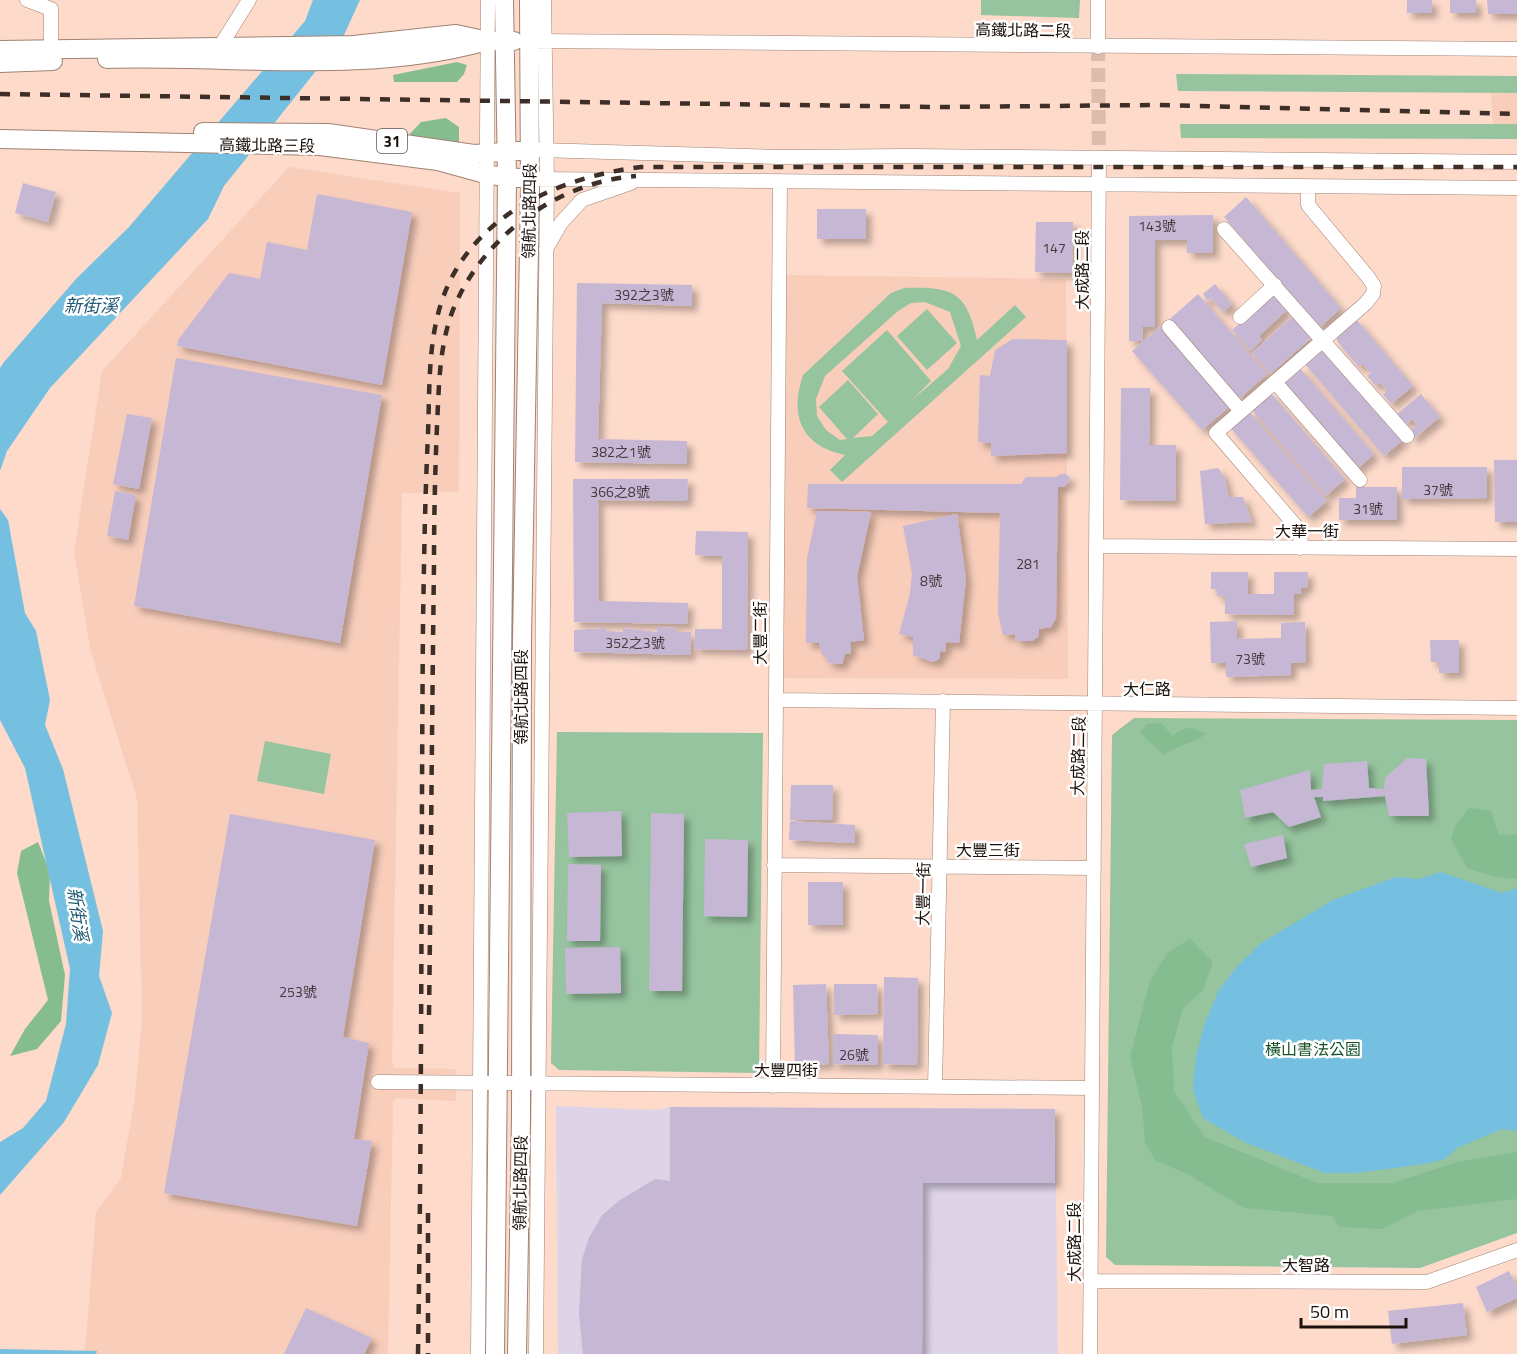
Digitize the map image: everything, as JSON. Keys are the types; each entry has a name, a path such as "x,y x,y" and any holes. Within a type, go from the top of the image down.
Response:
{"main road":[{"name":"領航北路四段","path":"495,1354 489,1084 507,177 498,152 496,41 504,0"},
{"name":"領航北路四段","path":"517,1354 530,1084 522,651 538,150 536,41 529,0"},
{"path":"0,63 127,59 354,45 456,34 496,41 536,41"},
{"path":"0,50 228,51 340,60 450,51 496,41"},
{"name":"高鐵北路三段","path":"0,127 158,137"},
{"name":"高鐵北路三段","path":"0,139 271,138 328,133 474,154 538,150"},
{"name":"高鐵北路三段","path":"271,138 438,161 489,175 538,179"}],"street":[{"path":"27,0 51,9 51,49"},
{"path":"228,51 249,0"},
{"path":"488,0 496,41"},
{"path":"536,41 544,0"},
{"path":"1098,0 1098,47"},
{"name":"高鐵北路二段","path":"536,41 1517,49"},
{"path":"538,150 778,157 1517,162"},
{"name":"領航北路四段","path":"478,1354 489,1084 489,175 498,152"},
{"name":"大成路二段","path":"1090,1354 1099,158"},
{"path":"538,179 1517,188"},
{"name":"領航北路四段","path":"536,1354 530,1084 545,251 538,179"},
{"path":"545,251 561,223 582,200 643,179"},
{"name":"大豐二街","path":"773,1086 780,181"},
{"path":"1300,548 1301,532 1216,433 1366,303 1374,286 1308,205 1308,187"},
{"path":"1224,229 1324,339 1407,436"},
{"path":"1240,316 1275,285"},
{"path":"1169,327 1241,411"},
{"path":"1275,382 1360,480"},
{"name":"大華一街","path":"1096,546 1517,549"},
{"name":"大仁路","path":"776,700 1517,708"},
{"name":"大豐一街","path":"935,1087 943,701"},
{"name":"大豐三街","path":"774,865 1094,868"},
{"name":"大豐四街","path":"378,1082 1092,1089"},
{"name":"大智路","path":"1090,1281 1426,1282 1517,1251"}],"shaded area":[{"path":"1491,93 1517,93 1517,124 1493,124"},
{"path":"289,167 460,193 459,492 402,493 392,1061 395,1068 456,1069 456,1101 396,1098 393,1101 388,1354 0,1354 0,1351 85,1351 96,1212 121,1178 135,1096 142,1018 137,799 90,649 74,552 102,371"},
{"path":"785,275 1066,279 1068,679 783,678"},
{"path":"556,1106 656,1110 670,1107 1055,1109 1058,1354 558,1354"}],"green space":[{"path":"981,0 1080,0 1079,18 981,15"},
{"path":"457,62 467,65 464,74 457,82 394,82 393,75"},
{"path":"1176,74 1517,76 1517,93 1178,91"},
{"path":"446,118 459,127 459,145 408,136 421,122"},
{"path":"1180,124 1517,124 1517,139 1181,138"},
{"path":"904,288 920,288 945,291 954,295 962,301 968,311 977,340 1015,305 1026,317 842,482 830,470 845,455 818,445 809,437 799,416 799,390 803,375 891,293","holes":["925,302 950,312 961,346 948,369 911,401 931,381 887,330 842,371 888,422 872,436 853,438 878,414 848,380 819,407 847,439 840,440 826,430 817,416 816,399 825,376 898,311 911,303"]},
{"path":"927,309 957,343 927,370 897,336"},
{"name":"橫山書法公園","path":"1134,718 1517,720 1517,1233 1420,1268 1115,1265 1106,1257 1112,735"},
{"path":"1161,723 1173,736 1189,728 1206,734 1164,755 1140,733 1147,724"},
{"path":"557,732 763,733 759,1073 559,1070 551,1063"},
{"path":"265,741 331,754 324,794 257,781"},
{"path":"1469,808 1491,811 1499,835 1517,834 1517,879 1495,877 1467,868 1451,839 1455,826"},
{"path":"38,842 50,872 49,901 65,975 61,1021 37,1049 10,1056 25,1029 48,1000 17,873 21,851"},
{"path":"1190,939 1213,962 1203,990 1183,1008 1172,1047 1174,1091 1205,1137 1317,1183 1393,1183 1457,1162 1517,1152 1517,1199 1418,1211 1382,1229 1340,1227 1332,1216 1244,1208 1189,1175 1155,1160 1145,1142 1142,1107 1130,1056 1150,981 1168,952"}],"water":[{"name":"新街溪","path":"313,0 360,0 343,37 224,186 208,219 50,388 7,451 0,471 0,368 76,279 129,227 305,21"},
{"name":"新街溪","path":"0,509 8,520 25,613 36,631 50,700 45,725 63,769 103,931 99,976 112,1013 98,1065 64,1122 0,1195 0,1142 23,1128 46,1101 66,1024 70,969 25,768 0,720"},
{"path":"1441,872 1502,893 1517,888 1517,1131 1502,1129 1457,1148 1445,1159 1425,1164 1357,1173 1325,1173 1246,1143 1203,1118 1193,1090 1196,1056 1205,1023 1219,990 1235,969 1261,943 1333,900 1396,877 1419,879"},
{"path":"0,1349 97,1351 96,1354 0,1354"}],"building":[{"path":"1407,0 1432,0 1432,13 1407,13"},
{"path":"1450,0 1476,0 1476,13 1450,13"},
{"path":"1487,0 1517,0 1517,14 1488,14"},
{"path":"23,183 56,192 48,222 15,213"},
{"path":"317,194 412,212 382,385 177,346 178,340 229,273 260,279 267,242 307,250"},
{"path":"1246,197 1341,308 1319,328 1224,217"},
{"path":"817,209 866,209 866,239 817,239"},
{"path":"1213,215 1213,253 1187,253 1187,240 1155,240 1155,327 1142,327 1143,341 1129,341 1129,216"},
{"path":"1036,222 1073,222 1072,273 1035,272"},
{"path":"577,283 692,285 692,306 602,303 598,439 687,441 687,464 575,462"},
{"path":"1215,284 1232,304 1223,312 1211,298 1208,301 1203,294"},
{"path":"1198,294 1267,374 1239,399 1170,319"},
{"path":"1273,294 1287,310 1259,336 1262,340 1250,351 1232,330"},
{"path":"1292,317 1311,338 1270,374 1252,353"},
{"path":"1356,319 1413,386 1391,404 1383,395 1387,391 1380,382 1376,386 1367,376 1371,373 1363,364 1359,367 1337,341 1337,335"},
{"path":"1161,326 1230,406 1202,430 1132,351"},
{"path":"1013,339 1067,340 1067,453 991,456 991,443 978,442 980,375 990,376 995,350"},
{"path":"1324,345 1404,439 1384,456 1304,363"},
{"path":"176,358 382,395 340,643 134,606"},
{"path":"1299,367 1374,454 1356,470 1281,383"},
{"path":"1121,388 1150,388 1149,445 1176,445 1175,501 1120,500"},
{"path":"1270,392 1345,479 1326,496 1251,409"},
{"path":"1421,394 1440,417 1413,439 1408,432 1417,425 1412,419 1406,424 1397,414"},
{"path":"1248,410 1327,501 1308,517 1229,426"},
{"path":"127,414 152,418 139,489 113,484"},
{"path":"1494,460 1517,460 1517,522 1495,522"},
{"path":"1402,467 1487,467 1487,498 1402,499"},
{"path":"1218,468 1224,476 1229,497 1243,497 1252,522 1205,524 1200,471"},
{"path":"1066,474 1070,478 1065,487 1058,487 1056,618 1051,627 1039,629 1038,637 1032,641 1016,641 1015,634 1003,635 998,613 1000,513 807,508 808,484 1021,484 1026,477 1056,477"},
{"path":"573,479 688,479 687,501 598,500 599,601 688,603 687,624 574,622"},
{"path":"1356,487 1397,487 1397,520 1339,520 1339,498 1356,498"},
{"path":"115,491 136,495 128,540 107,536"},
{"path":"817,511 871,512 857,576 864,640 850,642 851,653 845,654 842,664 828,663 826,655 822,655 819,643 806,643 807,558"},
{"path":"957,514 966,579 959,643 946,642 945,652 940,651 940,658 933,662 913,655 913,637 899,634 910,594 912,573 903,526"},
{"path":"696,531 748,532 747,650 694,649 695,629 722,629 722,556 695,555"},
{"path":"1211,572 1248,572 1248,594 1274,594 1274,572 1308,572 1307,588 1301,588 1301,594 1294,594 1294,615 1225,614 1225,596 1217,596 1217,589 1211,589"},
{"path":"1237,621 1237,639 1281,638 1281,623 1305,622 1306,662 1291,663 1291,675 1226,677 1226,663 1211,663 1210,622"},
{"path":"657,627 676,628 676,632 691,632 690,655 574,652 574,630 606,628 606,631 623,632 623,628 657,632"},
{"path":"1430,640 1459,640 1459,673 1439,673 1439,662 1431,662"},
{"path":"1407,758 1426,759 1429,816 1389,816 1385,796 1323,801 1323,797 1314,797 1321,817 1289,827 1273,812 1245,818 1240,790 1310,770 1311,790 1322,789 1324,764 1367,761 1369,788 1384,789 1385,778"},
{"path":"791,785 833,785 832,820 790,820"},
{"path":"621,811 622,856 569,857 567,813"},
{"path":"651,813 684,814 682,991 649,991"},
{"path":"230,814 375,840 343,1037 369,1043 354,1139 372,1141 357,1226 164,1193"},
{"path":"790,821 855,825 855,843 789,840"},
{"path":"1283,835 1287,858 1251,867 1244,844"},
{"path":"705,839 748,840 747,917 704,916"},
{"path":"568,864 601,865 600,941 567,941"},
{"path":"808,882 843,882 843,925 808,925"},
{"path":"620,947 621,993 566,994 565,948"},
{"path":"884,977 918,978 917,1065 883,1064"},
{"path":"826,984 829,1064 795,1065 793,985"},
{"path":"834,984 877,984 878,1014 834,1015"},
{"path":"833,1034 878,1035 878,1065 833,1064"},
{"path":"670,1107 1055,1109 1055,1183 923,1183 922,1354 583,1354 579,1313 582,1259 589,1238 602,1215 620,1200 655,1179 670,1181"},
{"path":"1509,1271 1517,1288 1517,1298 1487,1312 1476,1287"},
{"path":"1463,1303 1467,1335 1392,1344 1388,1311"},
{"path":"306,1308 372,1338 364,1354 284,1354"}],"tunnel":[{"path":"1098,47 1099,158"}],"railway":[{"path":"0,94 938,107 1155,105 1517,114"},
{"path":"418,1354 423,624 431,355 443,297 466,254 485,233 507,215 531,200 558,188 585,178 641,167 1517,167"},
{"path":"429,1015 435,478 439,380 446,334 455,305 469,279 486,256 528,216 580,189 607,180 636,176"},
{"path":"428,1213 428,1354"}]}
